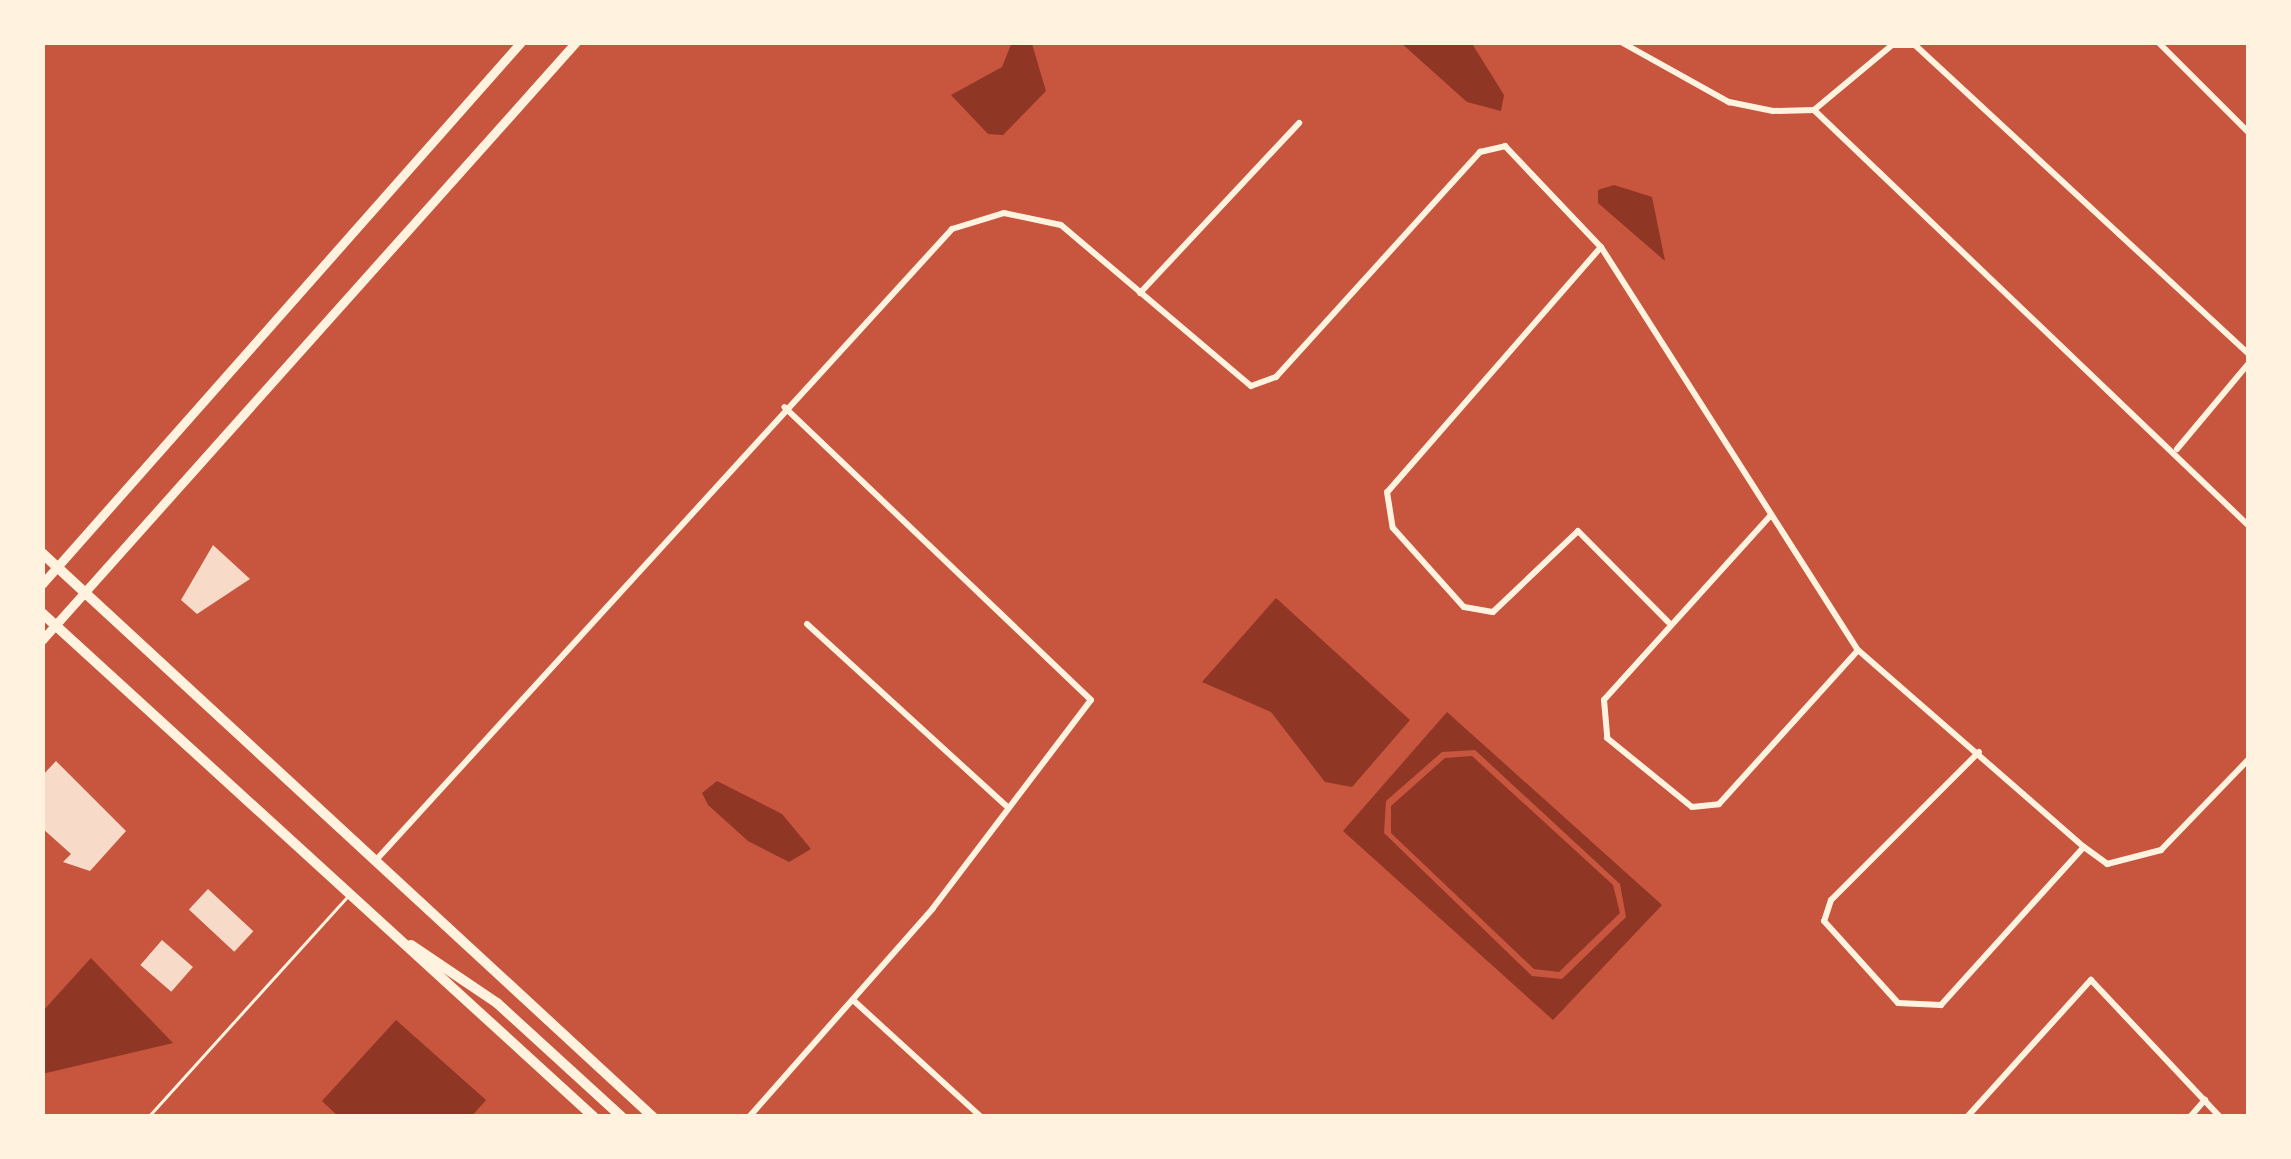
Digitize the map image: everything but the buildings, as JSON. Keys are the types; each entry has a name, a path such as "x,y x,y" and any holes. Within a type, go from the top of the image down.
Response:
{"main road":[{"path":"42,584 521,42"},
{"path":"42,640 576,42"},
{"path":"42,553 653,1117"},
{"path":"42,613 594,1117"},
{"path":"402,942 497,1003 622,1117"}],"street":[{"path":"1621,42 1730,102 1814,110 1846,94 1892,45 1915,45 2249,354"},
{"path":"2158,42 2249,133"},
{"path":"2165,53 2175,42"},
{"path":"1814,110 2176,449 2249,526"},
{"path":"1140,293 1299,123"},
{"path":"377,859 930,246 980,217 1053,221 1229,376 1251,386 1276,377 1480,152 1505,146 1601,248 1858,650 2084,847 2107,864 2161,850 2249,759"},
{"path":"1601,248 1388,492 1393,528 1464,607 1493,612 1578,531 1668,622"},
{"path":"2176,449 2249,364"},
{"path":"748,1117 853,1000 1006,806 1087,713 1089,694 784,407"},
{"path":"1771,515 1668,622 1604,700 1607,738 1692,807 1720,804 1858,650"},
{"path":"806,624 1006,806"},
{"path":"1979,752 1831,900 1824,921 1898,1003 1941,1005 2084,847"},
{"path":"1967,1117 2091,980 2220,1117"},
{"path":"853,1000 981,1117"},
{"path":"2190,1117 2205,1100"}],"lane":[{"path":"148,1117 350,894"}],"shaded area":[{"path":"1012,42 1032,44 1046,91 1003,135 988,134 951,95 1002,67"},
{"path":"1400,42 1471,42 1504,95 1501,111 1467,102"},
{"path":"1614,185 1652,197 1665,261 1598,203 1598,190"},
{"path":"1276,598 1410,720 1352,787 1325,782 1271,712 1202,682"},
{"path":"1447,712 1662,905 1553,1020 1343,831","holes":["1475,750 1620,884 1626,917 1562,979 1532,976 1384,833 1386,801 1442,752"]},
{"path":"1472,756 1613,885 1620,913 1559,972 1534,969 1391,833 1391,806 1445,758"},
{"path":"717,781 782,814 811,849 789,862 748,841 708,805 702,793"},
{"path":"91,958 173,1043 42,1074 42,1012"},
{"path":"396,1020 486,1100 471,1117 339,1117 322,1101"}]}
